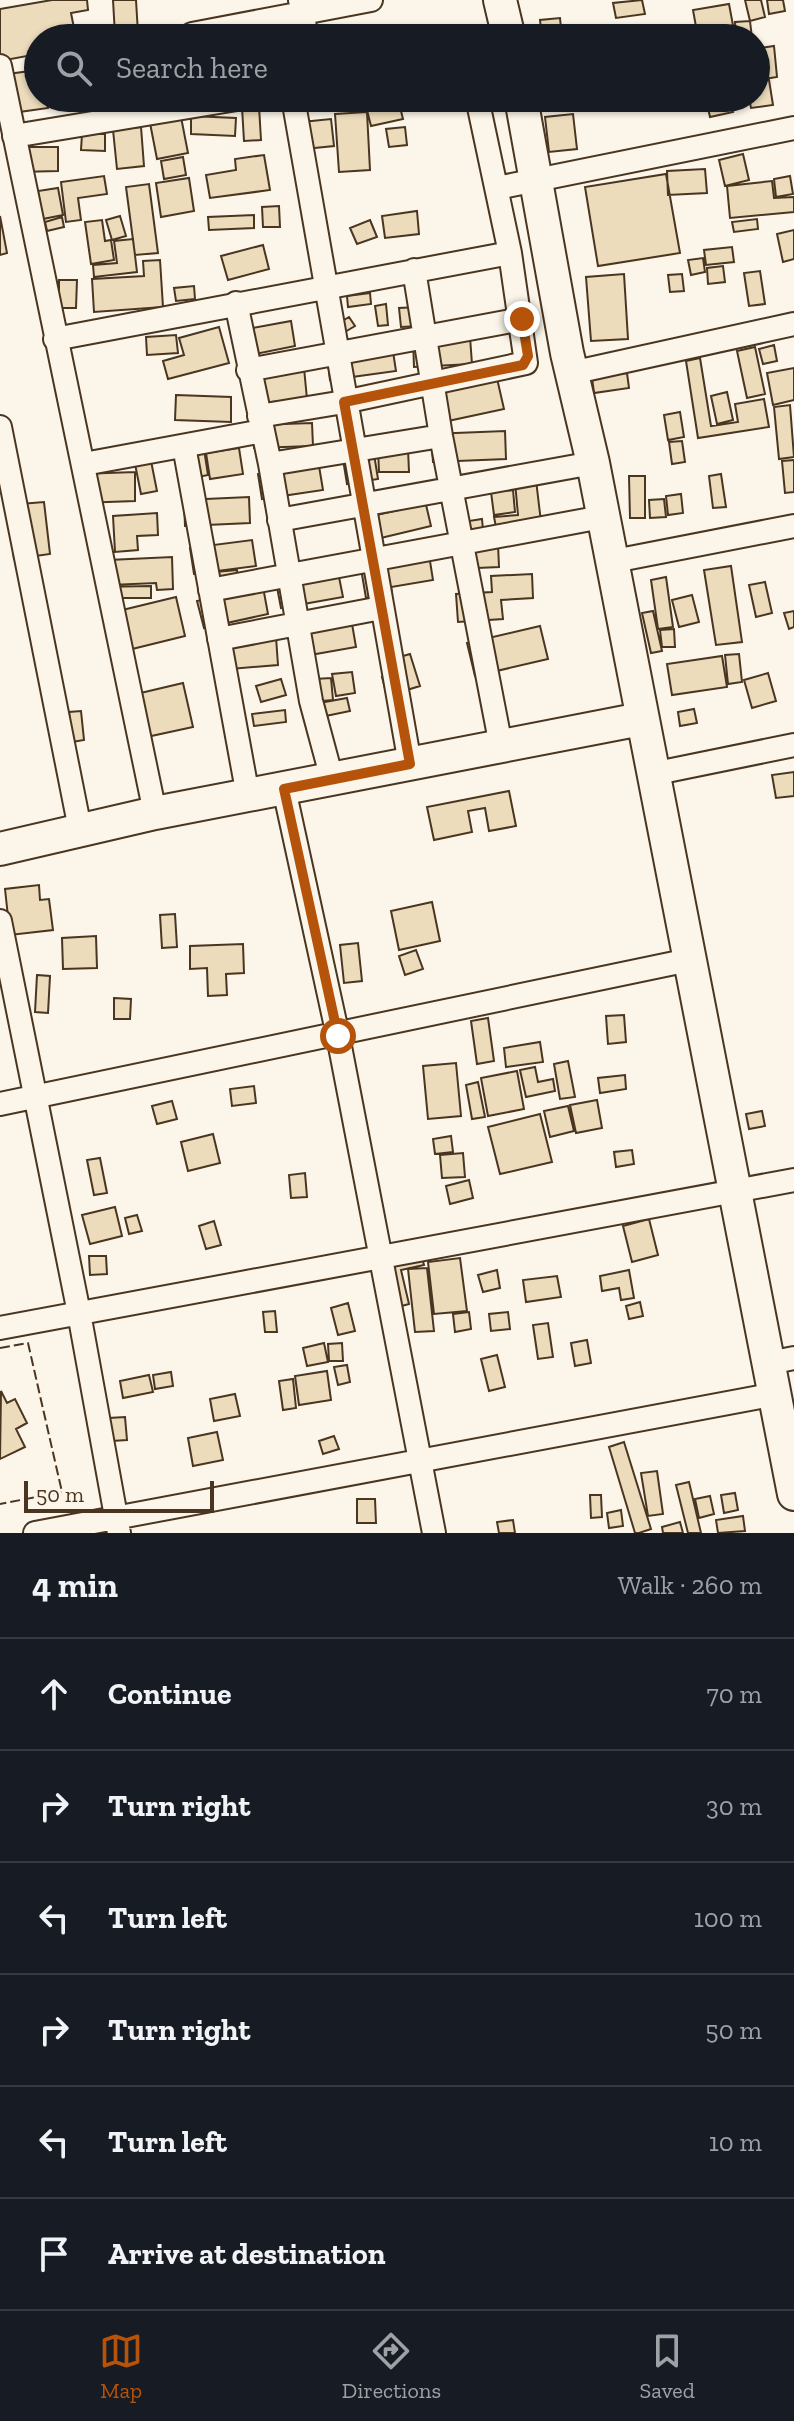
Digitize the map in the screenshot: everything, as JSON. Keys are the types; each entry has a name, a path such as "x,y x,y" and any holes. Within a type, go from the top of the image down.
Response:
{"street":[{"path":"231,24 301,6 371,0"},
{"path":"500,0 506,24"},
{"path":"0,66 155,813"},
{"path":"14,136 139,112"},
{"path":"295,112 323,286 410,764"},
{"path":"84,464 184,446 344,402 526,363 510,253 480,112"},
{"path":"524,112 571,373 593,463 609,562 689,960 737,1191 782,1360 776,1394 794,1494"},
{"path":"497,188 794,128"},
{"path":"55,339 510,253"},
{"path":"414,270 441,436 501,746"},
{"path":"236,303 270,464 311,701 332,779"},
{"path":"248,370 522,319"},
{"path":"571,373 794,324"},
{"path":"270,464 441,436"},
{"path":"1,439 6,484 80,829"},
{"path":"184,446 248,796"},
{"path":"279,520 593,463"},
{"path":"210,590 602,517"},
{"path":"609,562 794,526"},
{"path":"219,639 381,608"},
{"path":"0,849 155,813 641,719"},
{"path":"652,774 794,745"},
{"path":"284,789 338,1036 434,1533"},
{"path":"0,921 79,1313 117,1525"},
{"path":"0,1104 338,1036 689,960"},
{"path":"0,1328 794,1180"},
{"path":"35,1533 117,1525 420,1460 776,1394"}],"building":[{"path":"52,0 87,0 88,10 71,13 73,24 24,24 24,57 0,61 0,9"},
{"path":"113,0 136,0 137,24 114,24"},
{"path":"642,0 645,14 616,18 613,3"},
{"path":"745,0 761,0 765,17 750,21"},
{"path":"767,0 783,0 785,11 769,14"},
{"path":"729,4 733,24 696,24 693,10"},
{"path":"560,18 561,24 540,24 540,20"},
{"path":"774,46 777,77 770,78 770,47"},
{"path":"24,72 24,111 5,114 0,75"},
{"path":"242,112 259,112 261,140 244,141"},
{"path":"367,112 370,170 339,172 335,114"},
{"path":"368,112 401,112 403,119 371,126"},
{"path":"709,112 733,112 710,117"},
{"path":"573,114 577,149 549,152 545,117"},
{"path":"191,116 236,118 235,136 191,134"},
{"path":"181,117 188,153 157,159 150,123"},
{"path":"331,119 334,146 305,149 302,122"},
{"path":"141,127 144,166 117,169 113,130"},
{"path":"405,127 407,145 389,147 386,129"},
{"path":"82,134 105,134 105,151 81,150"},
{"path":"17,147 58,147 58,171 18,172"},
{"path":"743,154 749,180 725,186 719,160"},
{"path":"264,155 270,190 210,198 206,175 236,170 235,159"},
{"path":"183,157 186,175 164,179 161,161"},
{"path":"705,169 707,193 668,195 667,171"},
{"path":"666,174 680,253 598,266 585,187"},
{"path":"104,176 107,194 78,198 81,220 66,222 61,182"},
{"path":"790,176 793,194 776,197 774,179"},
{"path":"189,178 194,211 161,217 156,183"},
{"path":"772,181 774,198 794,197 794,212 730,218 727,186"},
{"path":"149,184 158,253 135,255 126,187"},
{"path":"58,188 63,215 43,219 38,191"},
{"path":"279,206 280,227 263,227 262,207"},
{"path":"417,211 419,234 385,238 382,216"},
{"path":"254,215 254,228 209,230 208,217"},
{"path":"0,216 7,253 0,255"},
{"path":"120,216 126,236 112,240 106,220"},
{"path":"62,217 64,227 47,231 45,222"},
{"path":"757,219 758,229 734,232 732,222"},
{"path":"102,220 105,241 111,240 114,260 91,264 85,222"},
{"path":"370,220 377,237 357,244 350,228"},
{"path":"794,230 794,259 783,262 777,234"},
{"path":"133,239 137,272 94,277 93,265 117,263 114,241"},
{"path":"263,245 269,269 228,280 221,256"},
{"path":"732,247 734,262 706,265 704,250"},
{"path":"703,258 705,272 691,275 688,260"},
{"path":"160,260 163,307 94,312 92,279 144,276 143,261"},
{"path":"723,266 725,282 708,284 707,268"},
{"path":"760,271 765,304 749,306 744,273"},
{"path":"624,274 628,339 591,341 586,277"},
{"path":"682,274 684,291 670,292 668,275"},
{"path":"59,280 77,280 76,308 59,308"},
{"path":"194,286 195,299 176,301 174,288"},
{"path":"370,293 371,304 348,307 347,296"},
{"path":"386,304 388,325 378,326 375,306"},
{"path":"419,307 420,326 401,327 399,308"},
{"path":"349,317 355,326 333,339 327,330"},
{"path":"291,321 295,346 241,357 236,331"},
{"path":"219,327 229,363 168,379 163,361 184,355 179,338"},
{"path":"176,335 178,353 147,355 146,337"},
{"path":"470,337 472,364 414,367 413,340"},
{"path":"392,345 396,371 330,380 327,354"},
{"path":"774,345 777,361 763,364 759,349"},
{"path":"755,347 765,394 747,398 737,351"},
{"path":"700,358 711,426 738,422 735,404 764,399 769,427 698,438 686,361"},
{"path":"304,368 307,399 260,403 257,372"},
{"path":"794,368 794,400 773,405 767,373"},
{"path":"627,373 629,388 594,393 592,378"},
{"path":"496,374 504,409 434,424 426,389"},
{"path":"727,392 733,420 717,424 711,396"},
{"path":"176,395 231,397 231,422 175,420"},
{"path":"790,405 794,457 779,459 774,407"},
{"path":"680,412 684,437 668,440 664,415"},
{"path":"312,423 313,446 254,448 254,425"},
{"path":"505,431 506,459 433,462 431,434"},
{"path":"682,441 685,462 672,464 669,442"},
{"path":"239,448 243,474 210,479 206,453"},
{"path":"373,448 378,479 347,484 342,453"},
{"path":"204,449 208,475 179,481 174,454"},
{"path":"408,449 409,472 379,472 378,450"},
{"path":"150,456 157,491 141,494 134,459"},
{"path":"794,460 794,492 785,493 782,461"},
{"path":"319,466 323,490 262,499 258,474"},
{"path":"135,472 135,501 80,503 80,474"},
{"path":"721,474 726,507 713,508 709,476"},
{"path":"629,476 645,476 645,518 630,518"},
{"path":"536,480 541,522 496,527 494,517 518,515 515,482"},
{"path":"513,490 515,512 494,515 491,492"},
{"path":"423,492 431,526 364,542 359,519 407,508"},
{"path":"681,494 683,513 668,515 666,496"},
{"path":"249,497 250,523 185,526 184,500"},
{"path":"664,499 666,517 650,518 649,500"},
{"path":"44,502 50,554 14,559 8,505"},
{"path":"157,513 158,535 137,536 138,550 115,552 113,516"},
{"path":"482,519 484,542 471,544 469,521"},
{"path":"252,540 256,566 194,574 190,548"},
{"path":"498,544 499,567 455,569 454,547"},
{"path":"429,555 433,580 391,587 392,593 366,598 359,557"},
{"path":"172,557 173,589 157,590 156,583 110,585 109,560"},
{"path":"731,566 742,642 716,645 704,570"},
{"path":"237,570 238,579 216,581 215,572"},
{"path":"338,572 343,597 281,608 276,582"},
{"path":"532,574 533,598 501,600 503,619 458,622 456,594 492,592 491,576"},
{"path":"666,577 673,627 658,629 651,580"},
{"path":"765,582 772,613 756,617 749,585"},
{"path":"151,586 151,598 99,598 98,587"},
{"path":"263,587 268,614 204,628 197,601"},
{"path":"692,595 699,622 679,627 672,600"},
{"path":"176,597 185,636 120,652 110,613"},
{"path":"653,611 662,651 651,653 642,613"},
{"path":"794,611 794,627 789,629 784,613"},
{"path":"351,618 356,647 293,658 288,629"},
{"path":"540,626 548,659 475,676 467,643"},
{"path":"674,629 675,647 662,647 660,630"},
{"path":"276,637 278,665 219,670 217,642"},
{"path":"410,654 420,686 387,696 382,677 393,673 389,660"},
{"path":"739,654 742,682 728,684 725,655"},
{"path":"722,656 727,687 672,695 667,664"},
{"path":"352,672 355,693 336,696 332,674"},
{"path":"768,673 776,701 752,708 744,680"},
{"path":"331,678 333,700 300,703 298,680"},
{"path":"281,679 286,695 261,702 256,686"},
{"path":"183,683 193,727 142,738 132,695"},
{"path":"347,698 350,711 316,718 314,704"},
{"path":"694,709 697,723 680,726 678,712"},
{"path":"285,710 286,722 254,726 252,714"},
{"path":"81,711 84,740 72,742 69,712"},
{"path":"794,772 794,796 776,798 772,775"},
{"path":"509,791 516,826 489,831 485,808 468,811 472,832 434,840 427,807"},
{"path":"39,885 40,900 49,899 53,930 10,935 5,889"},
{"path":"432,902 440,941 399,950 391,911"},
{"path":"175,914 177,947 162,948 160,915"},
{"path":"96,936 97,968 63,969 62,938"},
{"path":"358,943 362,981 344,983 340,945"},
{"path":"243,944 244,973 226,974 227,995 208,996 207,968 190,969 190,946"},
{"path":"416,950 423,969 405,975 399,956"},
{"path":"37,975 50,976 48,1013 35,1012"},
{"path":"114,998 131,999 130,1019 114,1019"},
{"path":"624,1015 626,1042 608,1044 606,1016"},
{"path":"488,1018 494,1061 477,1064 471,1021"},
{"path":"540,1042 543,1062 506,1067 504,1048"},
{"path":"568,1061 575,1097 560,1099 554,1064"},
{"path":"456,1063 461,1116 428,1119 423,1066"},
{"path":"535,1067 538,1082 553,1079 555,1091 526,1097 520,1070"},
{"path":"517,1071 524,1109 488,1116 481,1078"},
{"path":"625,1075 626,1089 600,1093 598,1078"},
{"path":"478,1082 485,1117 472,1119 466,1085"},
{"path":"254,1086 256,1103 232,1106 230,1089"},
{"path":"597,1100 602,1128 576,1133 570,1105"},
{"path":"172,1101 177,1119 157,1124 152,1106"},
{"path":"568,1106 574,1131 550,1137 544,1111"},
{"path":"762,1111 765,1126 749,1129 746,1114"},
{"path":"540,1114 552,1162 500,1174 488,1127"},
{"path":"213,1134 220,1163 188,1171 181,1142"},
{"path":"451,1136 453,1152 435,1154 433,1139"},
{"path":"632,1150 634,1164 616,1167 614,1152"},
{"path":"463,1153 465,1177 442,1178 440,1155"},
{"path":"100,1158 107,1193 94,1195 87,1160"},
{"path":"305,1173 307,1197 291,1198 289,1175"},
{"path":"469,1180 473,1198 450,1204 446,1186"},
{"path":"115,1207 122,1236 90,1244 82,1215"},
{"path":"137,1215 142,1231 129,1234 125,1218"},
{"path":"649,1219 658,1255 632,1262 623,1226"},
{"path":"214,1221 221,1245 206,1249 199,1226"},
{"path":"420,1250 424,1265 401,1270 409,1304 398,1307 385,1259"},
{"path":"89,1256 106,1256 107,1274 90,1275"},
{"path":"460,1258 467,1311 434,1314 428,1262"},
{"path":"427,1268 434,1331 415,1332 408,1269"},
{"path":"497,1270 500,1288 483,1292 478,1275"},
{"path":"629,1270 634,1298 621,1300 619,1288 602,1291 600,1276"},
{"path":"557,1276 561,1297 526,1302 523,1280"},
{"path":"640,1302 643,1316 629,1319 626,1306"},
{"path":"348,1303 355,1331 338,1335 331,1308"},
{"path":"275,1311 277,1332 265,1332 263,1312"},
{"path":"469,1312 471,1329 455,1332 453,1314"},
{"path":"508,1312 510,1329 491,1331 489,1314"},
{"path":"548,1323 553,1357 538,1359 533,1325"},
{"path":"587,1340 591,1363 575,1366 571,1343"},
{"path":"324,1343 328,1362 307,1366 303,1348"},
{"path":"342,1343 343,1361 329,1361 328,1344"},
{"path":"497,1355 505,1387 489,1391 481,1359"},
{"path":"347,1365 350,1382 338,1385 334,1367"},
{"path":"327,1371 331,1400 299,1405 295,1376"},
{"path":"171,1372 173,1386 155,1389 153,1375"},
{"path":"149,1375 153,1392 123,1398 120,1381"},
{"path":"293,1379 296,1408 283,1410 279,1381"},
{"path":"1,1391 7,1403 15,1399 27,1423 16,1429 25,1447 0,1459"},
{"path":"235,1394 240,1416 214,1421 210,1399"},
{"path":"125,1417 127,1440 112,1441 109,1418"},
{"path":"217,1432 223,1460 193,1466 188,1438"},
{"path":"334,1436 339,1449 323,1454 319,1441"},
{"path":"624,1442 651,1529 639,1533 635,1533 609,1447"},
{"path":"657,1471 663,1514 648,1516 641,1473"},
{"path":"689,1482 701,1533 688,1533 676,1485"},
{"path":"735,1493 738,1510 724,1513 721,1495"},
{"path":"590,1495 601,1495 602,1517 591,1518"},
{"path":"710,1496 714,1514 699,1518 695,1499"},
{"path":"357,1499 375,1499 376,1523 357,1523"},
{"path":"621,1510 623,1526 609,1528 607,1513"},
{"path":"743,1516 745,1531 718,1533 716,1520"},
{"path":"513,1520 515,1533 499,1533 497,1522"},
{"path":"680,1522 683,1533 663,1533 662,1527"}],"fence":[{"path":"0,1348 28,1343 62,1492 0,1504"}],"route":[{"path":"338,1036 284,789 410,764 344,402 523,365 528,356 522,319"}]}
